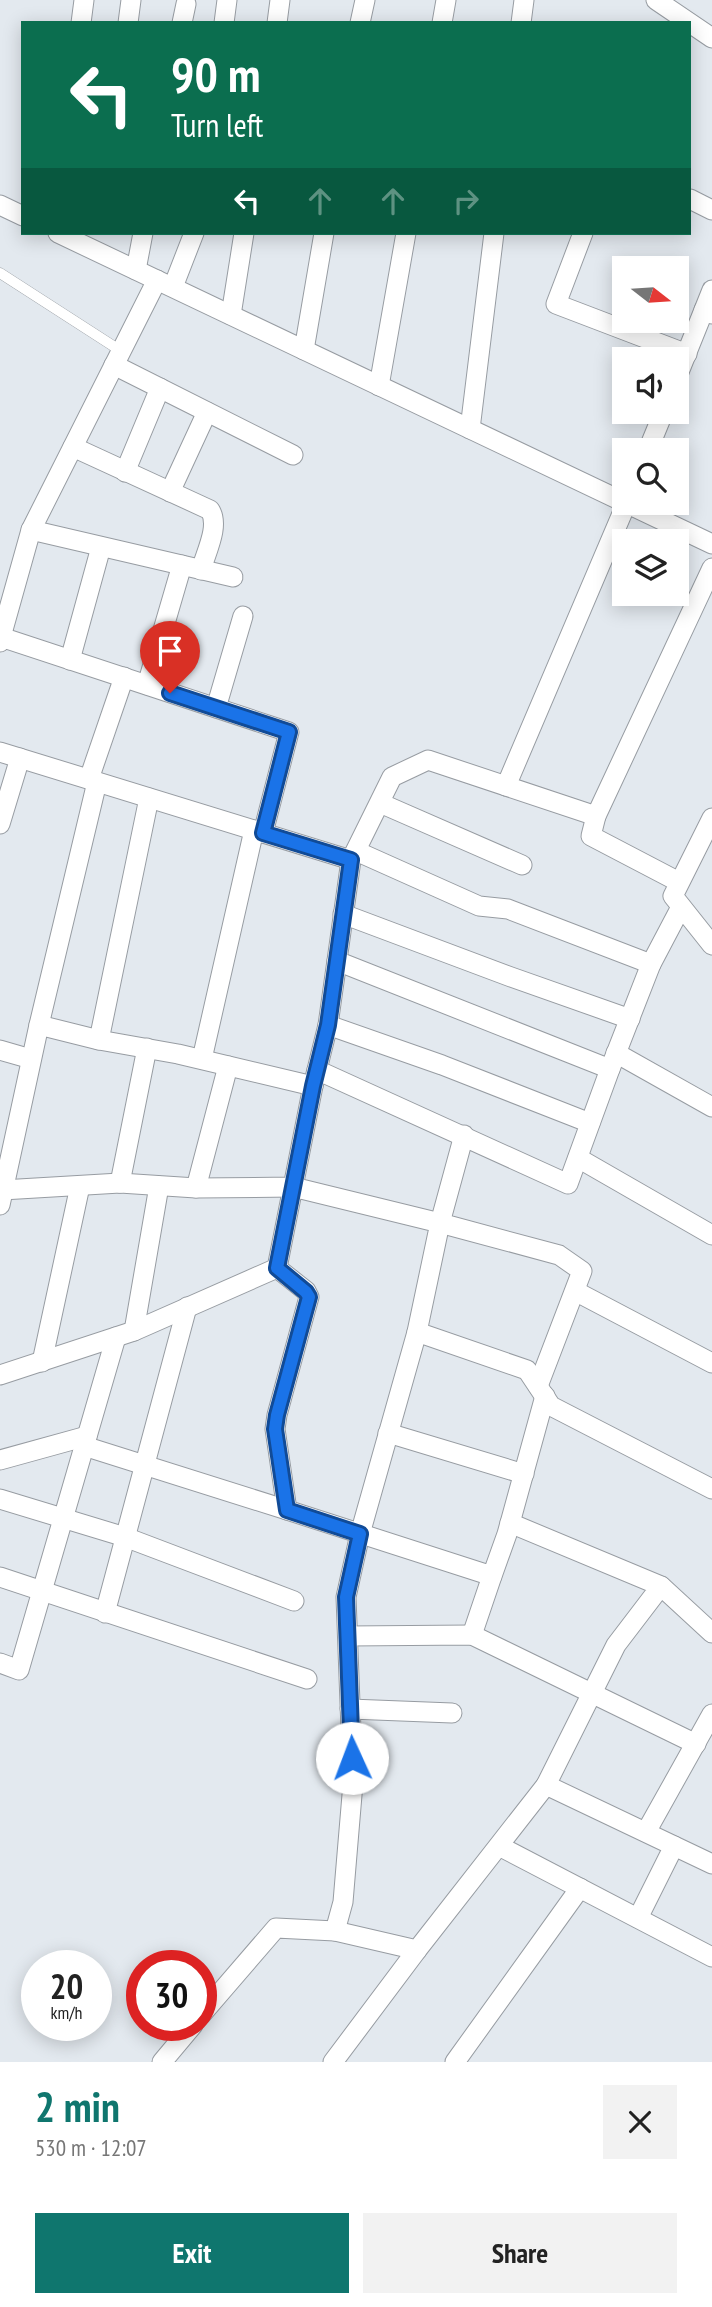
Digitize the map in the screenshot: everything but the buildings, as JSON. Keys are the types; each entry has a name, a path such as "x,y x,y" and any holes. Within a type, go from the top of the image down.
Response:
{"street":[{"path":"81,21 84,0"},
{"path":"128,21 131,0"},
{"path":"224,21 227,0"},
{"path":"277,21 280,0"},
{"path":"360,21 365,0"},
{"path":"442,21 446,0"},
{"path":"521,21 524,0"},
{"path":"661,10 681,21"},
{"path":"691,26 712,38"},
{"path":"691,200 712,210"},
{"path":"0,205 21,215"},
{"path":"68,235 96,241 136,270 612,496"},
{"path":"136,270 143,235"},
{"path":"193,235 117,358 31,530 1,639 289,732 259,831 202,1059"},
{"path":"231,315 244,235"},
{"path":"304,350 324,235"},
{"path":"379,386 406,235"},
{"path":"470,429 494,235"},
{"path":"582,235 556,304 669,347"},
{"path":"689,350 708,312 712,290"},
{"path":"117,358 160,388 292,455"},
{"path":"125,472 160,388"},
{"path":"170,492 207,412"},
{"path":"73,447 210,510 214,516 214,524 201,570"},
{"path":"506,786 622,515"},
{"path":"652,515 712,544"},
{"path":"31,530 233,577"},
{"path":"70,660 101,547"},
{"path":"147,685 182,565"},
{"path":"679,882 591,836 596,816 712,568"},
{"path":"216,708 243,616"},
{"path":"124,677 93,780 1,1198 80,1185 120,1183 196,1188 293,1187 559,1255 582,1271 541,1391 510,1523 472,1634"},
{"path":"0,752 259,831 353,855 479,906 508,909 651,964"},
{"path":"0,824 20,758"},
{"path":"277,1268 328,1025 353,855 392,777 428,760 596,816"},
{"path":"99,1040 149,798"},
{"path":"380,803 522,865"},
{"path":"712,818 673,896 712,946"},
{"path":"39,1025 228,1066 315,1078 464,1135 568,1184 651,964 681,907"},
{"path":"343,914 630,1018"},
{"path":"337,961 613,1061 712,1107"},
{"path":"328,1025 442,1065 590,1123"},
{"path":"120,1183 147,1048"},
{"path":"0,1050 31,1059"},
{"path":"196,1188 228,1066"},
{"path":"335,1931 344,1902 353,1783 346,1597 360,1534 417,1332 440,1223 464,1135"},
{"path":"578,1158 712,1235"},
{"path":"42,1362 80,1185"},
{"path":"1,1668 19,1670 85,1441 125,1334 159,1186"},
{"path":"0,1375 125,1334 277,1268"},
{"path":"277,1268 309,1297 275,1429 287,1510"},
{"path":"575,1291 712,1363"},
{"path":"105,1612 187,1307"},
{"path":"417,1332 527,1370 551,1406 712,1489"},
{"path":"388,1433 523,1474"},
{"path":"0,1460 85,1441 146,1464 492,1576"},
{"path":"0,1499 125,1537 294,1601"},
{"path":"510,1523 661,1586 712,1633"},
{"path":"0,1577 307,1679"},
{"path":"333,2062 547,1785 616,1645 661,1586"},
{"path":"348,1636 472,1634 696,1744"},
{"path":"350,1709 453,1713"},
{"path":"646,1832 712,1714"},
{"path":"547,1785 712,1864"},
{"path":"499,1846 712,1957"},
{"path":"638,1918 674,1846"},
{"path":"455,2062 580,1888"},
{"path":"217,1996 276,1928 335,1931 417,1950"},
{"path":"162,2062 180,2041"}],"lane":[{"path":"0,273 117,358"}],"route":[{"path":"170,693 289,732 263,833 351,860 328,1025 313,1086 277,1268 309,1297 275,1429 287,1510 360,1534 346,1597 352,1758"}]}
